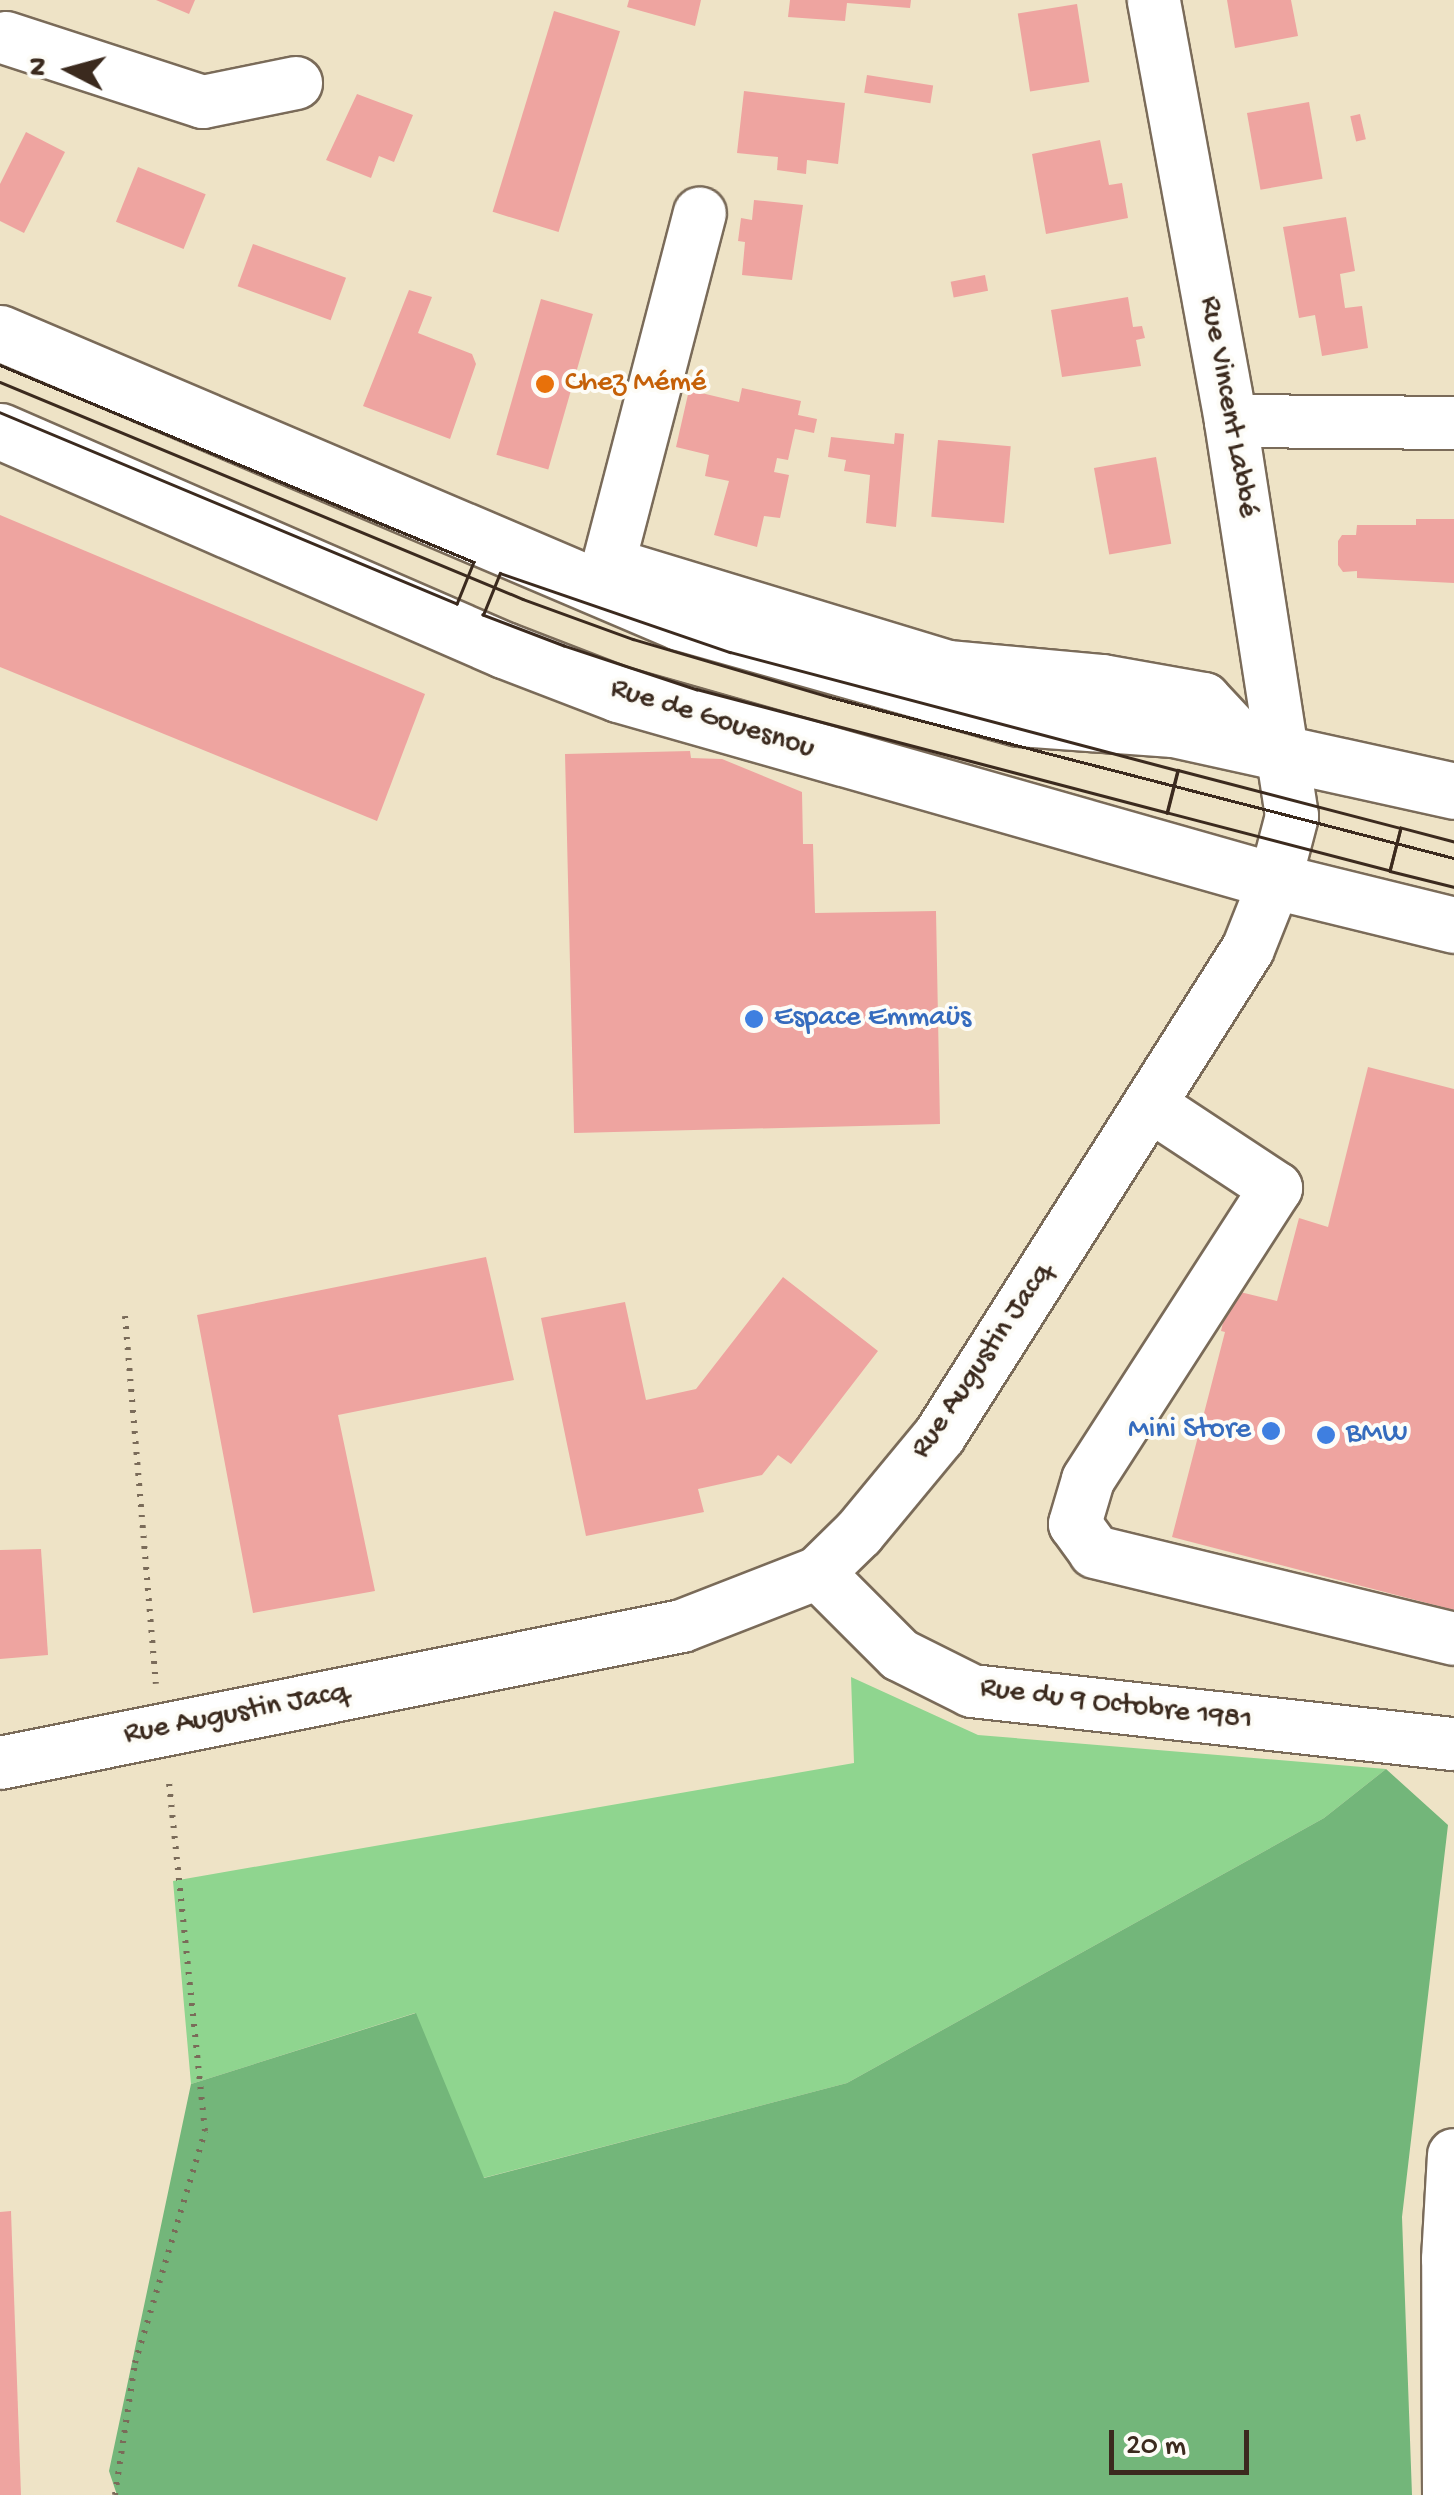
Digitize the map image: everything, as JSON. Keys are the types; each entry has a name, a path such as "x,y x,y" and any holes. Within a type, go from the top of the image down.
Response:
{"main road":[{"path":"0,333 606,576 679,622 1019,718 1173,729 1454,791"},
{"name":"Rue de Gouesnou","path":"0,431 504,650 618,694 1275,881 1454,925"}],"street":[{"name":"Rue Vincent Labbé","path":"1154,0 1231,421 1266,750 1292,816"},
{"path":"8,29 203,102 296,82"},
{"path":"606,576 700,214"},
{"path":"1231,421 1454,423"},
{"name":"Rue Augustin Jacq","path":"0,1764 682,1626 818,1573 859,1533 940,1435 1248,949 1275,881 1292,816"},
{"path":"1150,1104 1276,1188 1088,1480 1075,1524 1095,1552 1454,1639"},
{"name":"Rue du 9 Octobre 1981","path":"818,1573 900,1655 972,1692 1454,1744"},
{"path":"1449,2495 1448,2259 1454,2154"}],"path":[{"path":"115,2495 135,2363 206,2132 125,1316"}],"green space":[{"path":"851,1677 978,1735 1386,1769 1324,1818 847,2083 483,2178 415,2013 191,2084 173,1881 854,1763"},
{"path":"1386,1769 1448,1825 1402,2217 1412,2495 117,2495 109,2471 191,2084 416,2013 484,2178 847,2083 1324,1818"}],"building":[{"path":"156,0 195,0 189,14"},
{"path":"629,0 701,0 695,26 627,7"},
{"path":"790,0 911,0 910,8 847,3 845,21 788,17"},
{"path":"1227,0 1291,0 1298,36 1235,48"},
{"path":"1077,4 1089,82 1030,91 1018,13"},
{"path":"554,11 620,31 559,232 493,212"},
{"path":"867,75 933,85 930,103 864,93"},
{"path":"744,91 845,103 838,164 807,160 806,174 777,170 778,157 737,153"},
{"path":"357,94 413,115 394,162 379,156 371,178 326,160"},
{"path":"1309,102 1323,179 1261,190 1247,113"},
{"path":"1360,114 1366,139 1356,142 1350,116"},
{"path":"26,132 65,152 24,233 0,221 0,184"},
{"path":"1100,140 1109,185 1122,183 1128,218 1046,234 1032,154"},
{"path":"138,167 206,194 184,249 116,222"},
{"path":"754,200 803,205 792,280 742,275 745,242 738,241 741,218 752,220"},
{"path":"1346,217 1355,271 1340,274 1345,308 1362,306 1368,348 1322,356 1315,315 1299,318 1283,227"},
{"path":"253,244 346,278 331,320 238,286"},
{"path":"985,275 988,291 954,297 951,282"},
{"path":"409,290 432,297 418,333 472,354 476,364 450,439 363,406"},
{"path":"1128,297 1133,327 1142,326 1145,338 1136,340 1141,366 1062,377 1051,310"},
{"name":"Chez Mémé","path":"541,299 593,314 548,470 496,455"},
{"path":"742,388 801,401 798,415 817,419 814,433 795,429 788,460 777,458 774,472 789,475 780,518 764,516 757,547 714,535 729,481 705,476 709,455 676,447 689,390 739,402"},
{"path":"895,433 904,434 896,527 866,523 870,475 844,471 846,460 828,457 831,437 894,444"},
{"path":"938,440 1011,446 1004,523 931,517"},
{"path":"1156,457 1171,544 1109,555 1094,468"},
{"path":"0,515 425,694 377,821 0,667"},
{"path":"1416,519 1454,519 1454,583 1357,578 1357,571 1343,572 1338,565 1338,541 1342,535 1356,535 1357,525 1416,525"},
{"name":"Espace Emmaüs","path":"690,751 691,758 722,759 802,792 803,844 813,844 815,913 936,911 940,1124 574,1133 565,754"},
{"name":"BMW","path":"1368,1067 1454,1089 1454,1610 1172,1537 1225,1332 1221,1331 1227,1305 1236,1291 1277,1301 1299,1218 1328,1227"},
{"path":"486,1257 514,1380 338,1415 375,1591 253,1613 197,1315"},
{"path":"783,1277 878,1351 791,1464 778,1455 762,1475 698,1489 704,1512 586,1536 541,1318 625,1302 646,1400 696,1389"},
{"path":"41,1549 48,1655 0,1659 0,1550"},
{"path":"11,2211 21,2495 0,2495 0,2212"}],"tram line":[{"path":"0,365 474,562 457,604 0,413"},
{"path":"0,382 523,599 633,639 830,697 1454,858"},
{"path":"500,573 730,652 1178,770 1167,813 697,690 564,646 483,615 500,573"},
{"path":"1178,770 1401,828 1390,871 1167,813 1178,770"},
{"path":"1454,842 1401,828 1390,871 1454,887"}],"place":[{"name":"Chez Mémé","path":"545,384"},
{"name":"Espace Emmaüs","path":"754,1019"},
{"name":"Mini Store","path":"1271,1431"},
{"name":"BMW","path":"1326,1435"}]}
